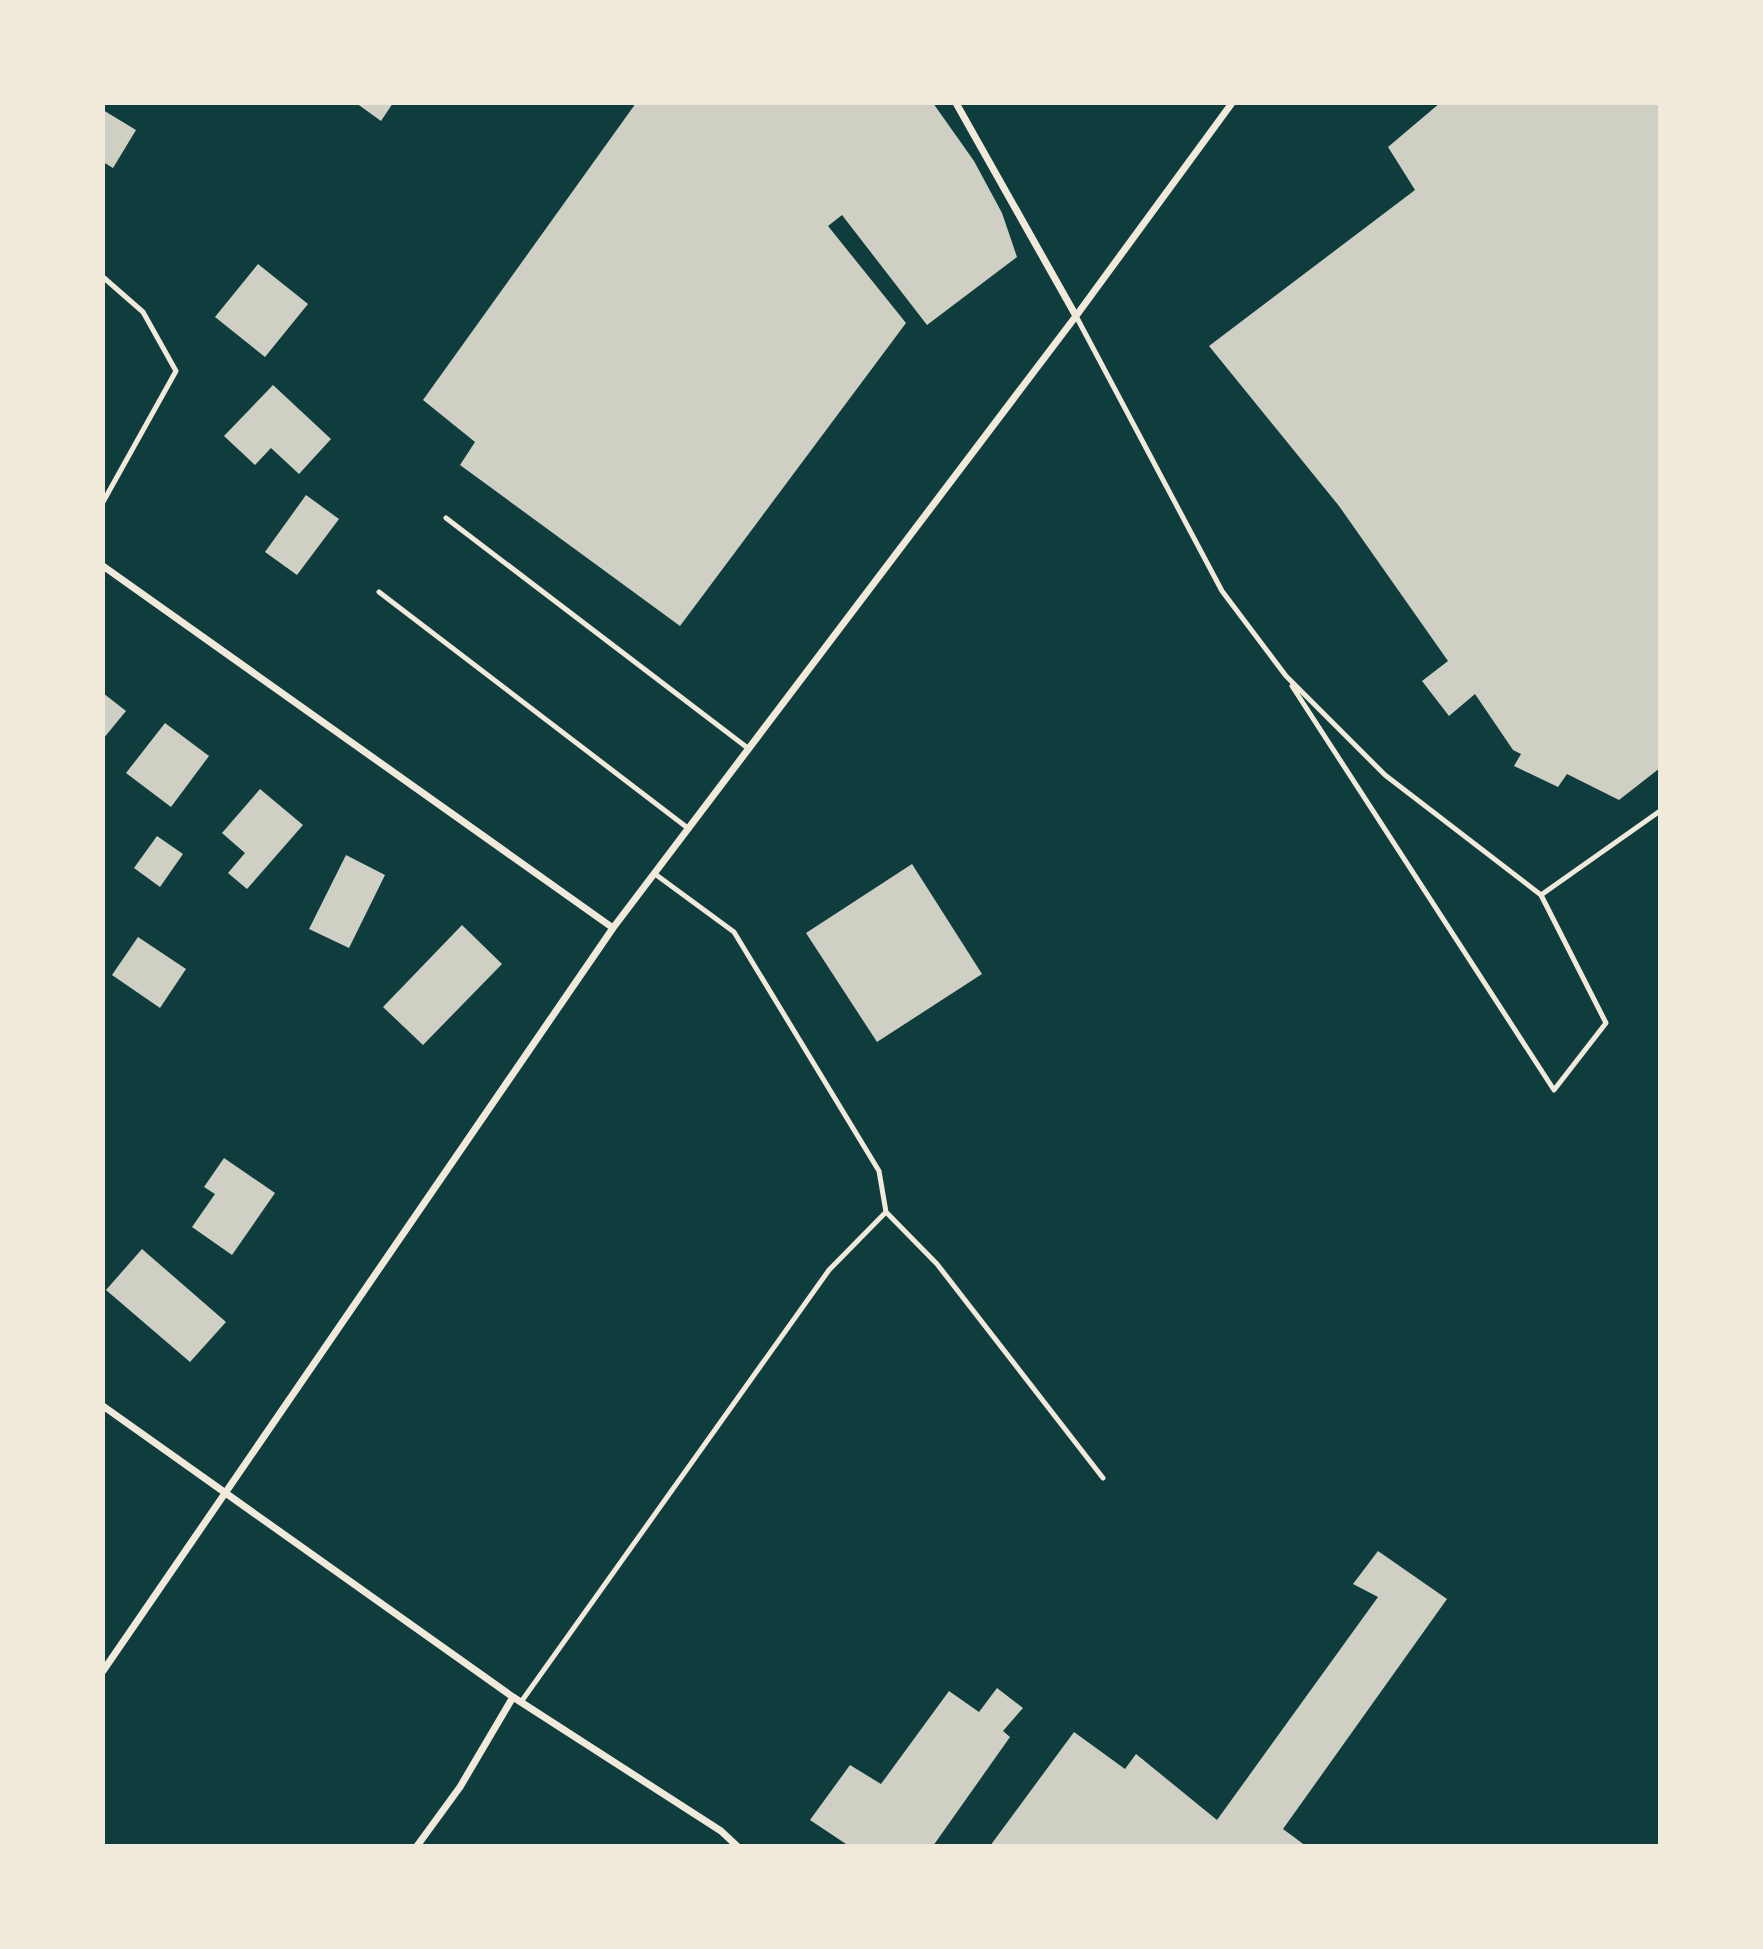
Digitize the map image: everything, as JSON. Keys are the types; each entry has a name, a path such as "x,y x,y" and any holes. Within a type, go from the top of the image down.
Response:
{"street":[{"path":"956,103 1076,316"},
{"path":"103,1671 613,928 1076,316 1232,103"},
{"path":"103,566 613,928"},
{"path":"103,1406 517,1699 721,1831 737,1846"},
{"path":"417,1846 460,1787 517,1699"}],"lane":[{"path":"103,277 143,312 176,371 103,502"},
{"path":"1076,316 1222,591 1285,675 1554,1090 1606,1023 1541,895 1385,775 1285,675"},
{"path":"446,518 749,749"},
{"path":"379,592 689,829"},
{"path":"1541,895 1660,811"},
{"path":"654,874 734,932 879,1171 886,1212 937,1264 1103,1478"},
{"path":"517,1699 829,1270 886,1212"}],"building":[{"path":"356,103 393,103 381,121"},
{"path":"636,103 933,103 974,161 1002,213 1017,257 927,325 842,215 828,226 906,323 680,626 460,465 475,442 423,400"},
{"path":"1440,103 1660,103 1660,768 1619,800 1567,774 1558,787 1514,766 1521,754 1513,750 1475,694 1449,716 1422,681 1448,661 1339,506 1209,346 1415,190 1388,147"},
{"path":"103,110 136,130 113,168 103,162"},
{"path":"258,264 308,304 265,357 215,317"},
{"path":"273,385 331,439 299,474 271,448 255,465 224,436"},
{"path":"306,495 339,519 297,575 265,552"},
{"path":"103,693 126,711 103,739"},
{"path":"165,723 209,756 171,807 126,773"},
{"path":"260,789 303,825 247,889 228,873 245,853 222,833"},
{"path":"157,836 183,854 160,887 134,868"},
{"path":"346,855 385,875 349,948 309,929"},
{"path":"912,864 982,974 877,1042 806,933"},
{"path":"462,925 502,964 423,1045 383,1007"},
{"path":"138,937 186,969 160,1008 112,975"},
{"path":"224,1158 275,1193 232,1255 192,1227 215,1194 204,1187"},
{"path":"142,1249 226,1322 190,1362 106,1290"},
{"path":"1378,1551 1447,1599 1283,1829 1306,1846 990,1846 1074,1732 1125,1769 1136,1754 1217,1820 1378,1597 1353,1584"},
{"path":"997,1688 1023,1708 1003,1731 1010,1737 933,1846 849,1846 810,1820 850,1765 881,1784 949,1691 979,1712"}]}
